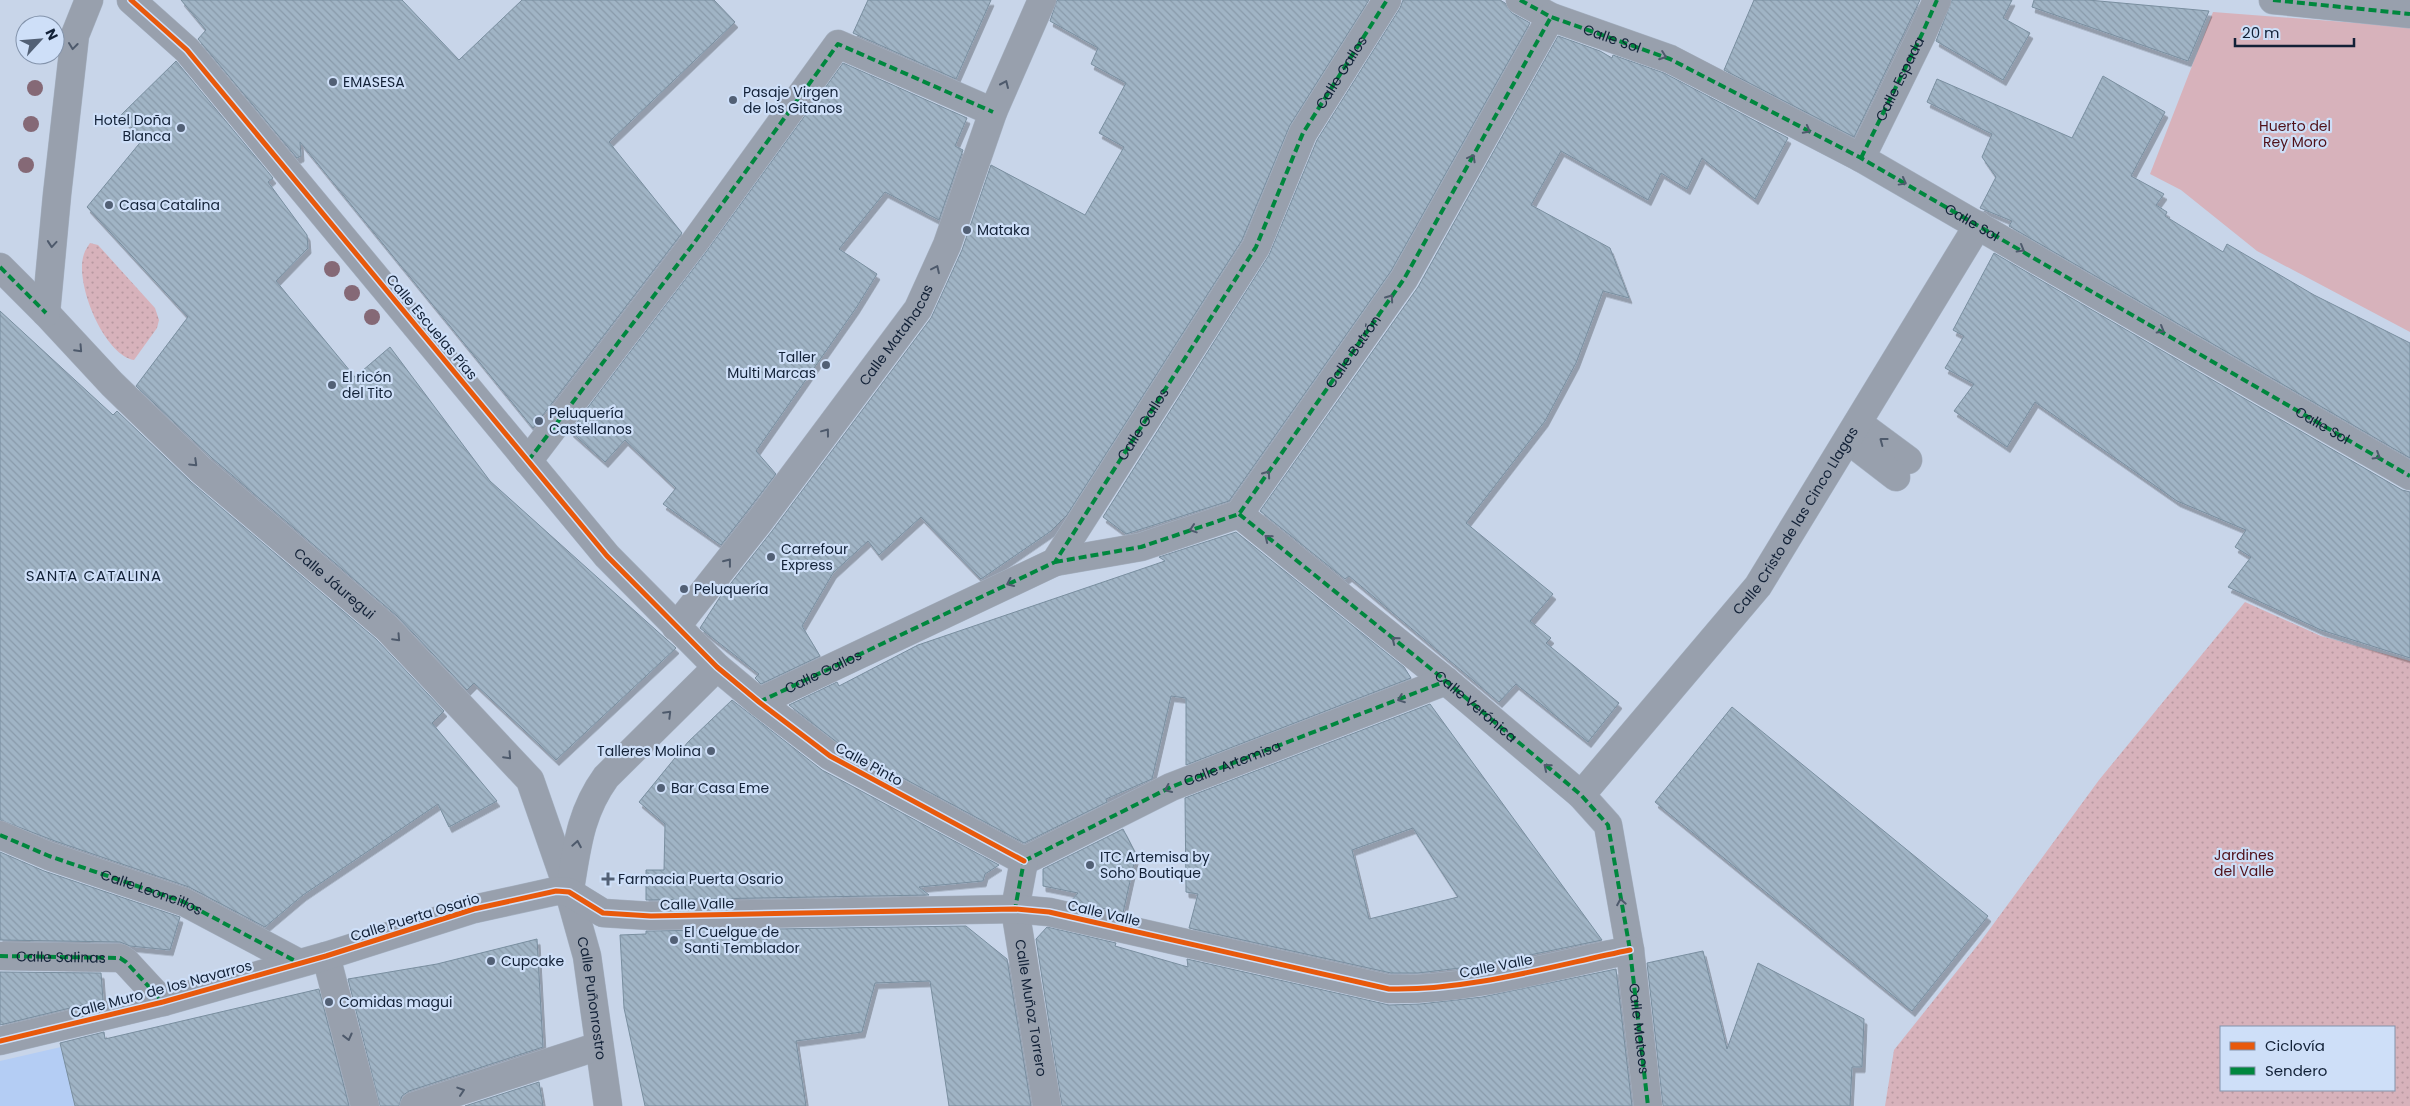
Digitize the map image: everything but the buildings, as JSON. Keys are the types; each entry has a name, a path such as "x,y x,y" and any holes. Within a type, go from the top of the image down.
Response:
{"street":[{"path":"46,313 75,35 89,0"},
{"name":"Calle Escuelas Pías","path":"131,0 187,50 607,556 717,667"},
{"name":"Calle Matahacas","path":"676,627 759,522 918,309 947,245 993,112 1042,0"},
{"name":"Calle Gallos","path":"759,702 1054,562 1256,247 1303,133 1387,0"},
{"name":"Calle Sol","path":"1520,0 1551,17 1670,59 1861,158 2410,476"},
{"name":"Calle Espada","path":"1861,158 1922,34 1936,0"},
{"path":"2273,0 2410,14"},
{"name":"Calle Butrón","path":"1239,514 1404,279 1551,17"},
{"path":"528,461 694,243 838,44 993,112"},
{"name":"Calle Cristo de las Cinco Llagas","path":"1581,795 1758,586 1978,225"},
{"name":"Calle Jáuregui","path":"0,267 112,384 201,470 388,628 530,780 569,892"},
{"path":"1853,431 1902,469"},
{"path":"1054,562 1141,546 1239,514"},
{"name":"Calle Verónica","path":"1239,514 1446,681 1581,795 1608,825 1630,950"},
{"path":"569,892 579,834 591,797 606,776 717,667"},
{"name":"Calle Pinto","path":"717,667 759,702 830,756 1024,861"},
{"name":"Calle Artemisa","path":"1024,861 1171,787 1446,681"},
{"name":"Calle Leoncillos","path":"0,835 49,856 184,902 299,963"},
{"path":"1015,909 1024,861"},
{"name":"Calle Puerta Osario","path":"326,956 474,909 556,891 569,892"},
{"name":"Calle Valle","path":"569,892 603,913 651,916 1015,909 1049,912 1389,988 1422,990 1465,984 1630,950"},
{"name":"Calle Puñonrostro","path":"569,892 587,956 608,1106"},
{"name":"Calle Muñoz Torrero","path":"1015,909 1047,1106"},
{"name":"Calle Mateos","path":"1630,950 1648,1106"},
{"name":"Calle Salinas","path":"0,956 120,958 163,1002"},
{"path":"326,956 365,1106"},
{"name":"Calle Muro de los Navarros","path":"0,1041 163,1002 326,956"},
{"path":"414,1106 599,1046"}],"shaded area":[{"path":"61,1047 75,1106 0,1106 0,1061"}],"green space":[{"name":"Huerto del Rey Moro","path":"2213,12 2410,27 2410,332 2257,251 2181,190 2150,174"},
{"path":"90,243 98,245 155,308 159,320 157,328 134,360 123,355 112,345 102,331 87,298 82,266 84,253"},
{"name":"Jardines del Valle","path":"2245,602 2321,636 2410,661 2410,1106 1885,1106 1894,1050 1981,941 2099,780"}],"marked path":[{"path":"759,702 1055,562 1256,247 1303,133 1387,0"},
{"path":"1520,0 1551,17 1670,59 1861,158 2410,476"},
{"path":"1861,158 1937,0"},
{"path":"2273,0 2410,14"},
{"path":"1055,562 1141,547 1239,514 1404,279 1551,17"},
{"path":"528,461 694,243 838,44 993,112"},
{"path":"0,267 46,313"},
{"path":"1239,514 1446,681 1581,795 1608,825 1630,950 1648,1106"},
{"path":"1024,861 1171,787 1446,681"},
{"path":"0,835 49,856 184,902 299,963"},
{"path":"1018,910 1015,909 1024,861"},
{"path":"0,956 120,958 163,1002"}],"cycle path":[{"path":"131,0 187,50 607,556 717,667 759,702 830,756 1024,861"},
{"path":"0,1041 163,1002 326,956 474,909 556,891 569,892 603,913 651,916 1015,909 1049,912 1389,989 1419,989 1479,982 1630,950"}],"place":[{"name":"EMASESA","path":"333,82"},
{"name":"Pasaje Virgen de los Gitanos","path":"733,100"},
{"name":"Hotel Doña Blanca","path":"181,128"},
{"name":"Casa Catalina","path":"109,205"},
{"name":"Mataka","path":"967,230"},
{"name":"Taller Multi Marcas","path":"826,365"},
{"name":"El ricón del Tito","path":"332,385"},
{"name":"Peluquería Castellanos","path":"539,421"},
{"name":"Carrefour Express","path":"771,557"},
{"name":"Peluquería","path":"684,589"},
{"name":"Talleres Molina","path":"711,751"},
{"name":"Bar Casa Eme","path":"661,788"},
{"name":"ITC Artemisa by Soho Boutique","path":"1090,865"},
{"name":"Farmacia Puerta Osario","path":"608,879"},
{"name":"El Cuelgue de Santi Temblador","path":"674,940"},
{"name":"Cupcake","path":"491,961"},
{"name":"Comidas magui","path":"329,1002"}],"district":[{"name":"SANTA CATALINA","path":"94,576"}]}
